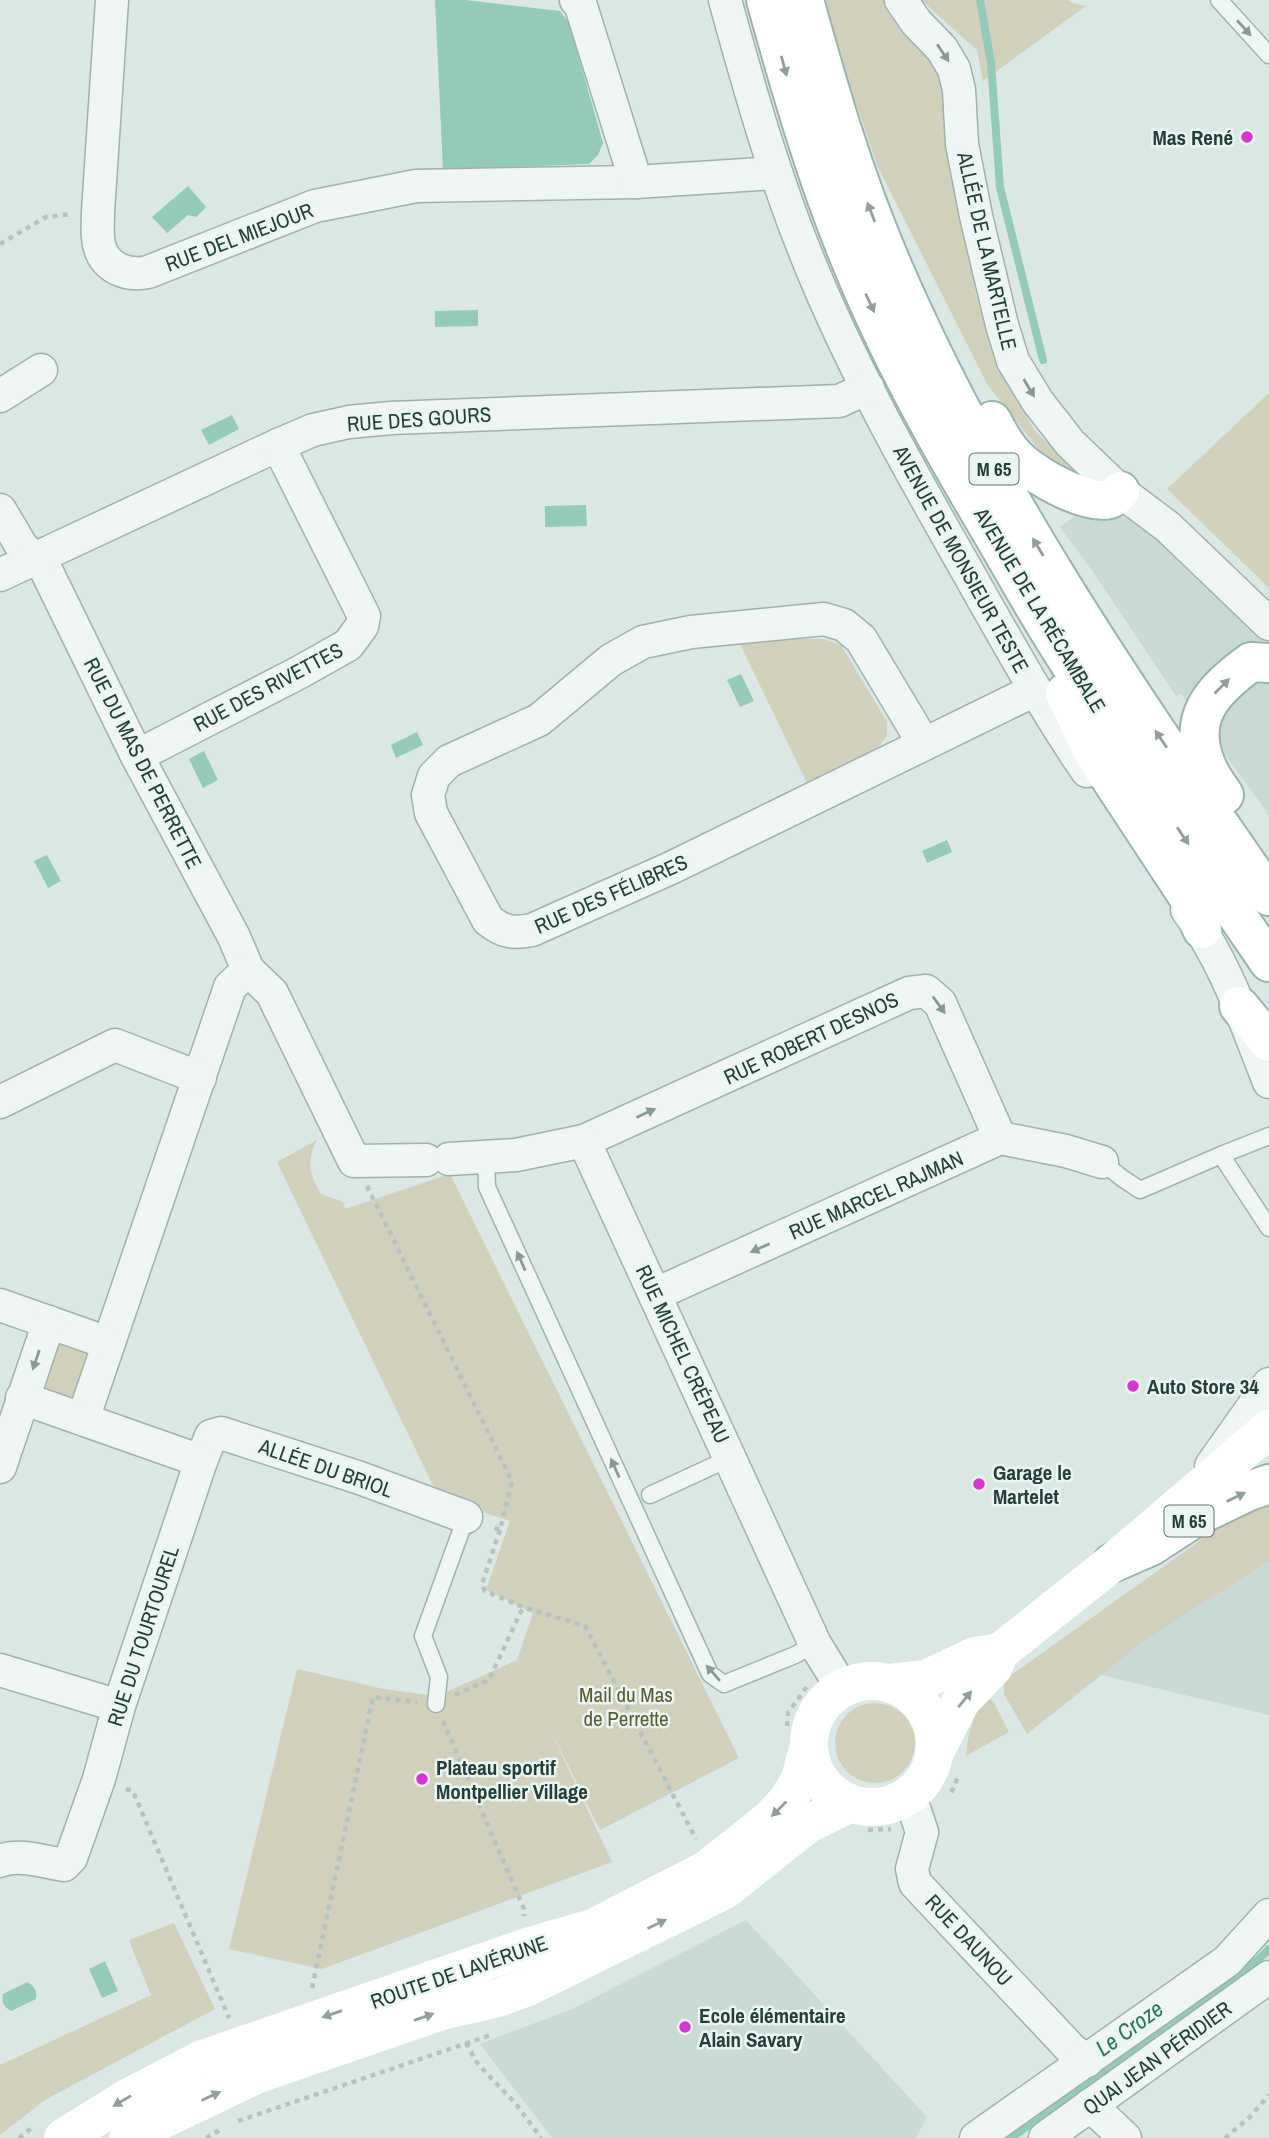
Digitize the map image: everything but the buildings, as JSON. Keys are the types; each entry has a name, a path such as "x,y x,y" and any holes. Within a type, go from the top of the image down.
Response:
{"main road":[{"name":"AVENUE DE LA RÉCAMBALE","path":"766,0 818,174 853,267 901,372 1064,656 1269,962"},
{"name":"AVENUE DE LA RÉCAMBALE","path":"804,0 852,160 888,256 933,354 1032,538 1103,653 1269,896"},
{"path":"888,256 996,429 1019,461 1042,479 1072,493 1102,500 1112,498 1120,491"},
{"path":"1064,656 1063,690 1093,752 1189,898 1202,929"},
{"path":"1269,663 1251,662 1223,683 1211,696 1205,708 1199,733 1207,768 1255,846 1269,876"},
{"path":"1239,1006 1269,1042"},
{"path":"1000,1652 975,1656 926,1679 827,1685 827,1699 816,1713 809,1731 797,1738 821,1782 833,1795 849,1804 870,1808 891,1805 910,1796 927,1776 935,1752 961,1701 993,1668 1000,1652 1112,1563 1269,1429"},
{"name":"M 65","path":"1112,1563 1151,1546 1197,1516 1269,1484"},
{"path":"889,1683 905,1690 919,1702 929,1717 935,1734 935,1752"},
{"name":"ROUTE DE LAVÉRUNE","path":"51,2130 129,2097 200,2060 530,1946 593,1928 706,1870 770,1819 787,1801 800,1779 797,1738"},
{"name":"ROUTE DE LAVÉRUNE","path":"128,2138 145,2127 258,2074 442,2011 495,2016 528,1987 725,1890 807,1824 849,1804"}],"street":[{"name":"RUE DEL MIEJOUR","path":"112,0 98,212 99,239 101,251 115,268 127,273 148,272 315,206 416,186 636,182 776,173"},
{"path":"576,0 580,3 636,182"},
{"name":"AVENUE DE MONSIEUR TESTE","path":"724,0 776,173 816,279 868,388 915,479 1035,690 1118,814 1202,929 1239,1006 1269,1082"},
{"name":"ALLÉE DE LA MARTELLE","path":"901,0 916,22 942,49 954,69 959,90 962,144 974,204 1013,361 1038,402 1070,443 1120,491 1168,527 1269,624"},
{"path":"0,396 41,370"},
{"name":"RUE DES GOURS","path":"0,575 278,444 313,430 349,422 391,418 839,401 868,388"},
{"name":"RUE DES RIVETTES","path":"137,756 348,645 362,626 364,616 278,444"},
{"name":"RUE DU MAS DE PERRETTE","path":"0,510 22,547 45,568 137,756 234,937 248,970 272,993 354,1160"},
{"name":"RUE DES FÉLIBRES","path":"924,744 861,639 844,625 824,619 704,631 643,642 611,660 539,720 449,761 434,776 428,795 431,813 488,920 500,930 516,934 532,930 673,867 1035,690"},
{"path":"83,1419 230,988 248,970"},
{"name":"RUE ROBERT DESNOS","path":"584,1141 909,993 926,991 940,1003 1000,1138"},
{"path":"0,1102 115,1045 200,1078"},
{"path":"1000,1138 1066,1151 1102,1162"},
{"name":"RUE MARCEL RAJMAN","path":"656,1294 1000,1138"},
{"path":"354,1160 437,1160 516,1155 584,1141"},
{"name":"RUE MICHEL CRÉPEAU","path":"584,1141 730,1458 805,1650 827,1685"},
{"path":"0,1306 108,1343"},
{"path":"0,1467 49,1322"},
{"path":"1185,1501 1269,1384"},
{"path":"22,1398 201,1461"},
{"name":"ALLÉE DU BRIOL","path":"201,1461 211,1436 221,1433 360,1478 466,1517"},
{"name":"RUE DU TOURTOUREL","path":"0,1861 16,1858 64,1866 71,1858 201,1461"},
{"path":"0,1670 119,1706"},
{"name":"RUE DAUNOU","path":"910,1796 922,1832 912,1869 915,1883 1071,2049 1087,2062"},
{"path":"976,2138 1227,1961 1269,1915"},
{"name":"QUAI JEAN PÉRIDIER","path":"1045,2138 1269,1977"},
{"path":"1090,2105 1125,2138"}],"lane":[{"path":"1219,0 1269,55"},
{"path":"1102,1162 1140,1190 1269,1136"},
{"path":"1221,1154 1269,1228"},
{"path":"486,1157 487,1187 710,1674 724,1684 805,1650"},
{"path":"650,1495 730,1458"},
{"path":"436,1704 439,1677 423,1636 466,1517"}],"path":[{"path":"0,244 46,217 98,212"},
{"path":"354,1160 512,1480 500,1530 482,1584 485,1591 523,1607 585,1626 696,1839"},
{"path":"466,1517 500,1530"},
{"path":"325,1985 311,1990 373,1697 436,1704 489,1680 523,1607"},
{"path":"797,1738 788,1713 827,1685"},
{"path":"436,1704 524,1909 524,1919 534,1915"},
{"path":"99,1779 133,1791 230,2019"},
{"path":"685,1845 707,1832"},
{"path":"442,2011 467,2043 478,2064 516,2104 541,2138"},
{"path":"218,2024 241,2015"},
{"path":"234,2123 467,2043 504,2015 495,2016 467,2043"},
{"path":"1225,2138 1249,2118 1269,2095"},
{"path":"206,2138 224,2128"},
{"path":"19,2138 51,2130"}],"shaded area":[{"path":"435,0 465,0 560,11 569,23 603,143 598,155 589,164 443,170"},
{"path":"188,186 206,207 196,217 188,215 167,233 152,217"},
{"path":"478,310 478,326 435,327 435,311"},
{"path":"232,415 239,429 209,445 201,430"},
{"path":"586,505 587,526 545,527 545,506"},
{"path":"1086,508 1154,525 1269,648 1269,815 1181,694 1176,696 1060,527"},
{"path":"741,674 754,701 740,707 727,680"},
{"path":"417,732 423,745 396,758 391,745"},
{"path":"204,751 218,780 203,788 189,759"},
{"path":"947,840 952,852 927,863 922,851"},
{"path":"47,855 61,881 48,888 34,861"},
{"path":"1269,1561 1269,1715 1101,1675 1143,1642"},
{"name":"Ecole élémentaire Alain Savary","path":"746,1920 927,2117 916,2138 552,2138 480,2044 572,2009"},
{"path":"105,1961 118,1991 102,1998 89,1969"},
{"path":"27,1982 35,1989 36,1999 11,2011 4,2004 3,1994"}],"green space":[{"path":"824,0 889,0 942,75 973,252 976,294 986,330 1002,374 1035,431 1085,479 1054,469 987,384 878,167 828,22"},
{"path":"921,0 1068,0 1086,6 983,81 977,50"},
{"path":"1269,393 1269,588 1167,489"},
{"path":"823,639 841,645 887,722 887,736 876,750 808,785 740,644"},
{"name":"Mail du Mas de Perrette","path":"317,1140 310,1161 314,1180 321,1194 343,1202 345,1209 450,1174 739,1758 600,1830 546,1721 612,1862 322,1969 229,1949 297,1669 384,1689 437,1696 517,1660 533,1613 486,1590 510,1521 439,1498 277,1162"},
{"path":"66,1342 75,1342 90,1354 79,1399 68,1404 47,1396 43,1387 53,1348"},
{"path":"1269,1500 1269,1561 1143,1642 1027,1734 1004,1694 1004,1680 1219,1527"},
{"path":"990,1699 1009,1732 966,1756 975,1716"},
{"path":"875,1703 890,1706 903,1715 912,1728 915,1743 912,1758 903,1771 890,1780 875,1783 860,1780 847,1771 838,1758 835,1743 838,1728 847,1715 860,1706"},
{"path":"174,1923 215,2009 45,2100 0,2135 0,2065 151,1995 129,1940"}],"waterway":[{"path":"980,0 991,63 1000,187 1043,360"},
{"name":"Le Croze","path":"1011,2138 1259,1959 1269,1949"}],"place":[{"name":"Mas René","path":"1247,137"},
{"name":"Auto Store 34","path":"1133,1386"},
{"name":"Garage le Martelet","path":"979,1484"},
{"name":"Plateau sportif Montpellier Village","path":"422,1779"},
{"name":"Ecole élémentaire Alain Savary","path":"685,2027"}]}
